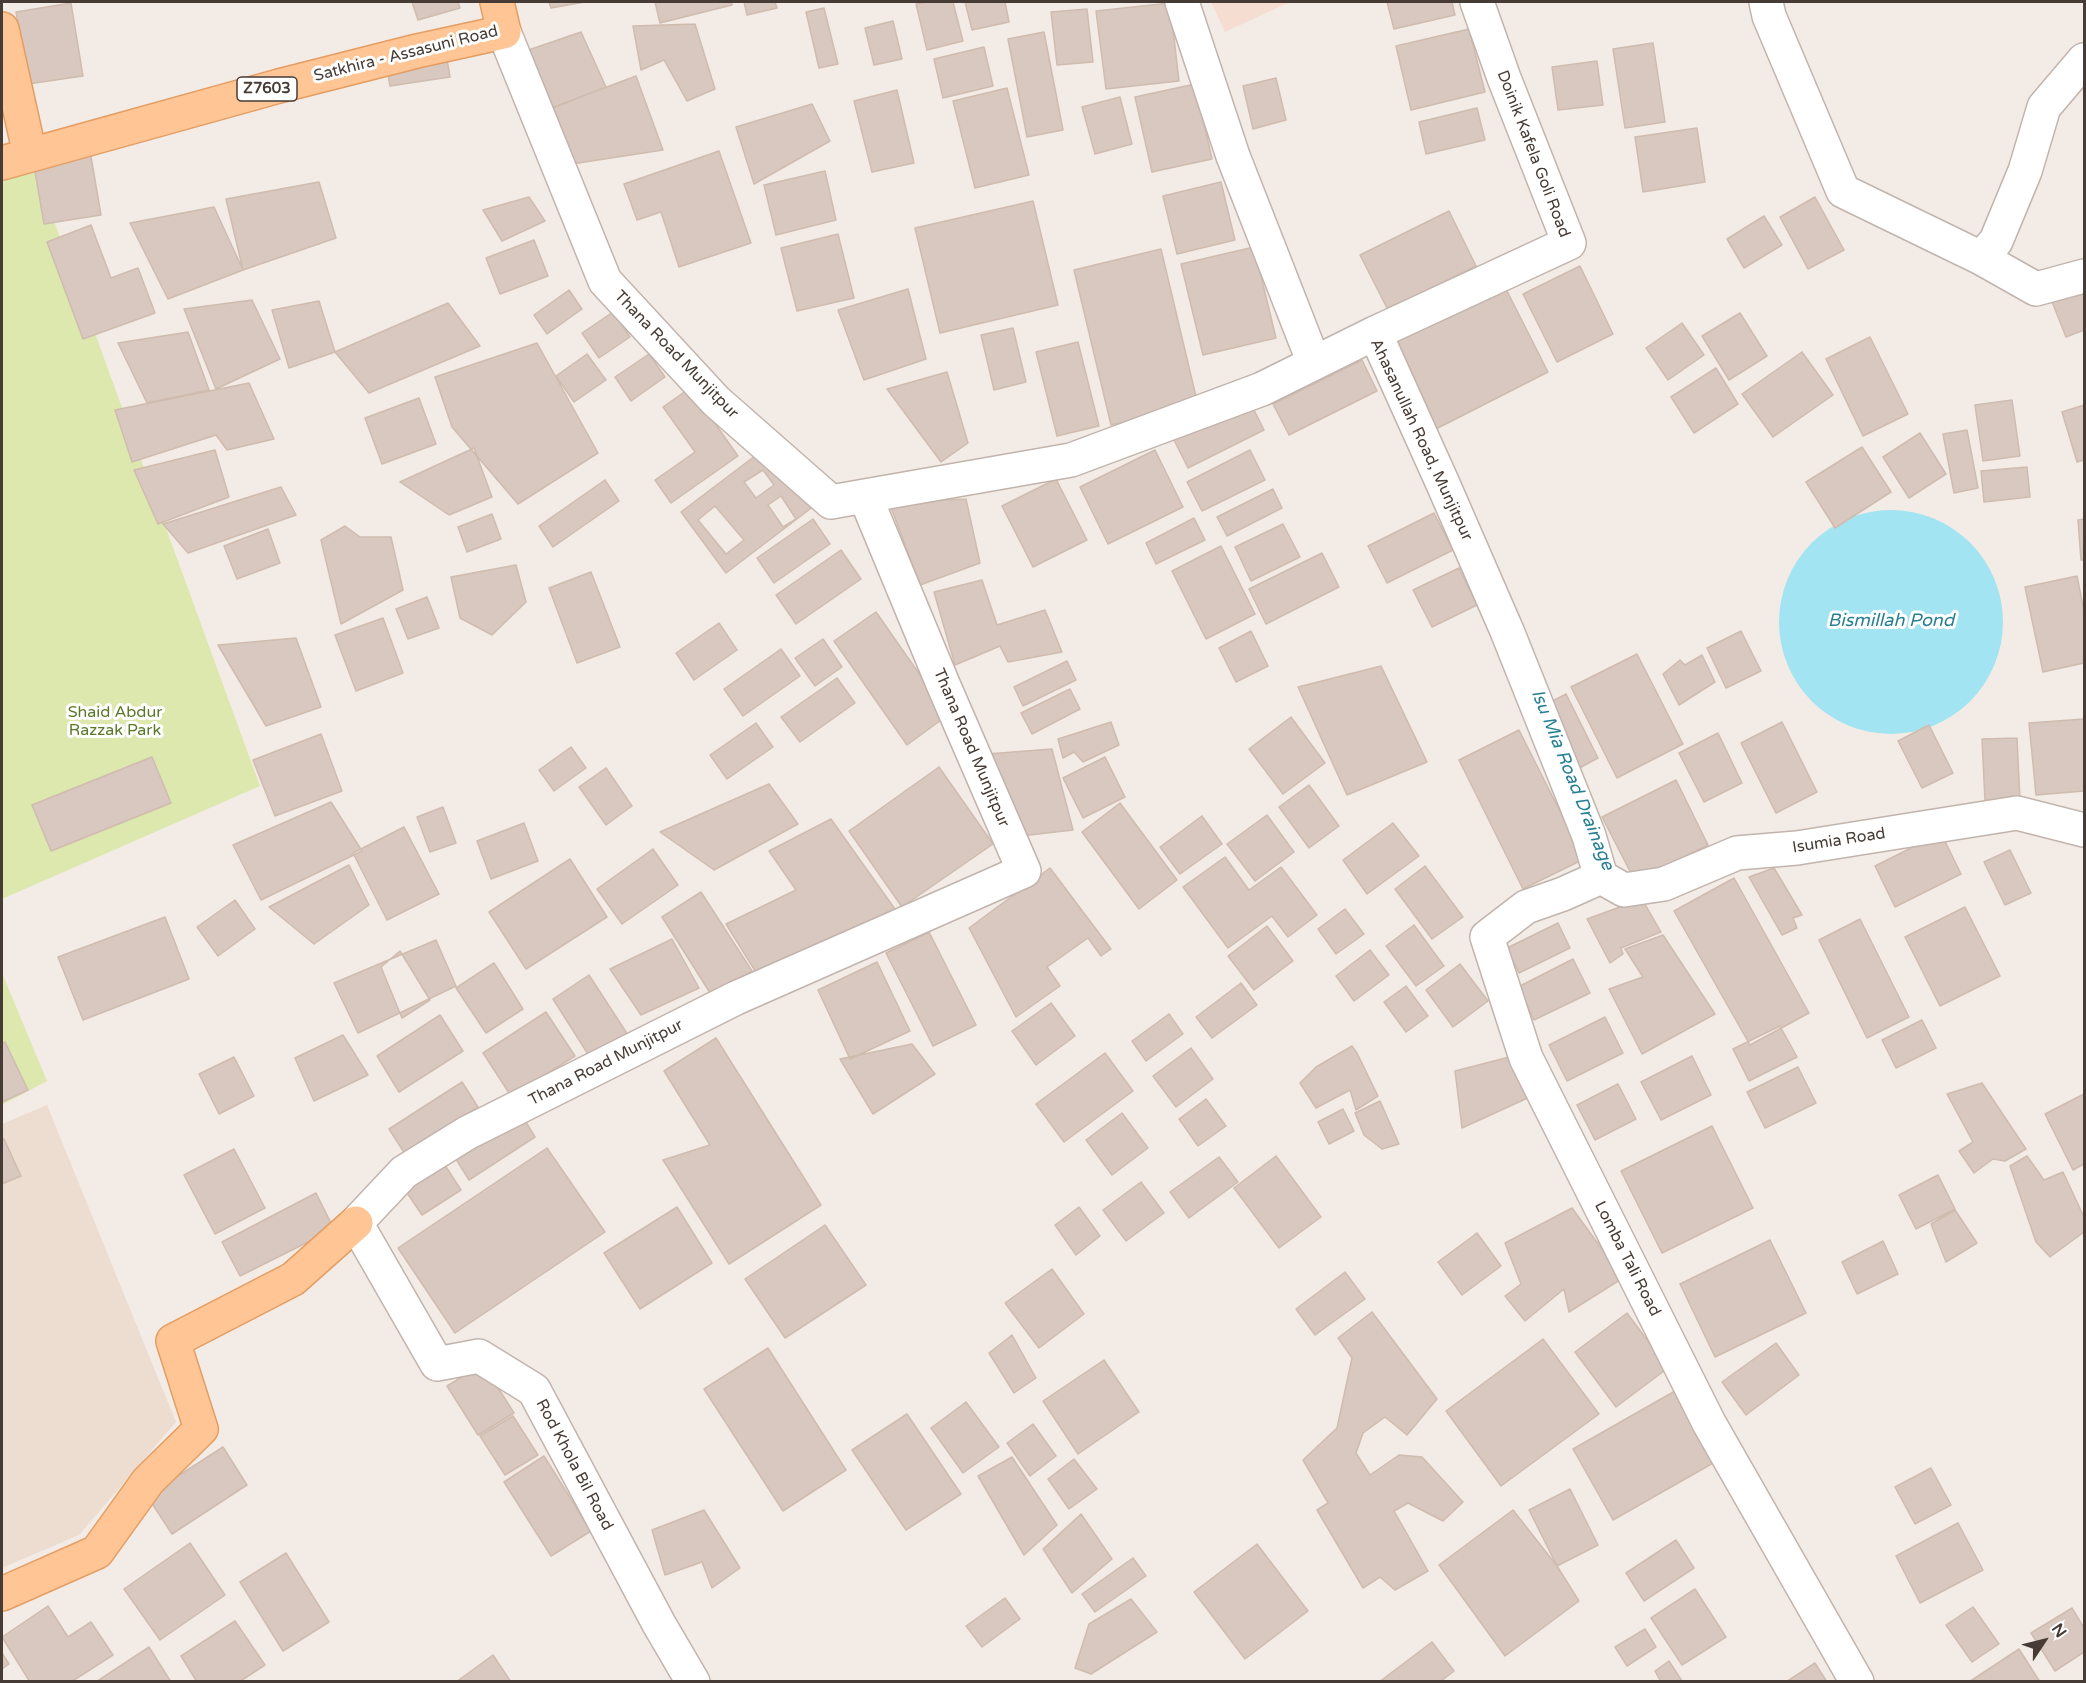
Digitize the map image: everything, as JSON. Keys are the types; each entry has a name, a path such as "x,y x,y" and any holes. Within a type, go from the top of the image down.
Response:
{"main road":[{"name":"Satkhira - Assasuni Road","path":"16,159 279,86 417,51 501,17"},
{"path":"2,29 16,159"},
{"path":"2,1594 97,1552 148,1481 201,1429 173,1341 293,1279 356,1223"}],"street":[{"path":"1182,2 1233,156 1314,363"},
{"name":"Doinik Kafela Goli Road","path":"1375,333 1569,243 1504,78 1477,2"},
{"path":"1766,2 1769,16 1843,191 1981,258 2036,290 2085,276"},
{"name":"Thana Road Munjitpur","path":"356,1223 404,1172 467,1133 736,998 1024,871 865,496 831,502 716,401 605,281 501,17"},
{"path":"1981,258 1996,241 2025,171 2044,107 2085,60"},
{"name":"Ahasanullah Road, Munjitpur","path":"865,496 1071,460 1262,389 1375,333 1506,632 1589,836 1601,877"},
{"name":"Isumia Road","path":"1601,877 1624,890 1664,884 1737,853 1797,848 2017,813 2085,830"},
{"name":"Lomba Tali Road","path":"1601,877 1526,907 1487,937 1526,1058 1709,1423 1857,1682"},
{"name":"Rod Khola Bil Road","path":"356,1223 437,1364 479,1356 534,1390 653,1614 693,1682"}],"shaded area":[{"path":"1211,2 1290,2 1225,32"},
{"path":"47,1105 176,1422 79,1535 2,1568 2,1124"}],"green space":[{"name":"Shaid Abdur Razzak Park","path":"30,155 260,786 2,899 2,164"},
{"path":"2,973 47,1081 2,1105"}],"water":[{"name":"Bismillah Pond","path":"1880,510 1902,510 1934,518 1944,523 1962,535 1978,551 1995,579 2001,600 2003,622 2001,644 1995,665 1978,693 1962,709 1934,726 1902,734 1880,734 1848,726 1838,721 1820,709 1804,693 1787,665 1779,633 1779,611 1787,579 1792,569 1804,551 1820,535 1848,518"}],"building":[{"path":"412,2 458,2 460,8 418,20"},
{"path":"549,2 585,2 551,8"},
{"path":"655,2 731,2 732,5 660,23"},
{"path":"744,2 775,2 777,8 747,15"},
{"path":"953,2 963,41 927,50 916,4"},
{"path":"965,2 1005,2 1009,22 972,30"},
{"path":"1387,2 1452,2 1455,15 1394,29"},
{"path":"71,3 83,76 28,84 16,12"},
{"path":"1170,3 1179,81 1106,89 1096,11"},
{"path":"824,8 838,64 819,68 806,12"},
{"path":"1087,9 1093,62 1057,65 1051,12"},
{"path":"893,21 902,59 874,65 865,28"},
{"path":"695,24 715,89 687,101 664,60 641,70 633,26"},
{"path":"1469,29 1485,92 1411,110 1396,46"},
{"path":"581,32 606,87 553,108 514,55"},
{"path":"1044,32 1063,130 1027,137 1008,39"},
{"path":"1653,43 1665,122 1625,128 1613,49"},
{"path":"984,47 993,86 943,98 934,59"},
{"path":"446,53 450,77 390,86 386,63"},
{"path":"1597,61 1603,105 1558,110 1552,67"},
{"path":"636,76 663,150 572,164 538,113"},
{"path":"1276,78 1286,120 1253,129 1243,86"},
{"path":"1195,84 1212,159 1152,172 1135,97"},
{"path":"1007,88 1029,175 975,188 953,101"},
{"path":"897,90 914,163 872,172 854,101"},
{"path":"1120,97 1132,144 1095,154 1082,107"},
{"path":"812,104 830,141 754,184 736,127"},
{"path":"1477,108 1485,140 1426,154 1419,122"},
{"path":"1697,128 1705,182 1643,192 1635,137"},
{"path":"90,151 101,215 44,224 33,160"},
{"path":"719,151 751,243 679,267 661,212 637,220 624,184"},
{"path":"825,171 836,220 776,235 764,185"},
{"path":"319,182 336,238 243,270 226,199"},
{"path":"1221,182 1235,240 1177,254 1163,196"},
{"path":"529,197 545,221 502,241 483,210"},
{"path":"1815,197 1844,250 1808,269 1780,217"},
{"path":"1033,201 1058,305 940,333 915,228"},
{"path":"214,207 243,270 168,299 130,223"},
{"path":"1449,211 1476,266 1388,310 1360,255"},
{"path":"1764,216 1782,245 1744,268 1727,239"},
{"path":"91,225 111,278 138,268 155,313 83,339 47,242"},
{"path":"838,234 854,298 797,311 781,248"},
{"path":"534,240 548,276 500,294 486,258"},
{"path":"1254,247 1276,338 1203,355 1181,264"},
{"path":"1161,249 1198,405 1111,425 1074,270"},
{"path":"1580,266 1613,334 1557,362 1523,294"},
{"path":"2084,281 2084,330 2066,337 2049,294"},
{"path":"1504,285 1548,372 1432,431 1388,343"},
{"path":"908,289 926,359 864,380 838,310"},
{"path":"569,290 582,309 547,334 534,315"},
{"path":"252,300 280,359 216,389 184,309"},
{"path":"319,301 335,352 289,368 272,310"},
{"path":"448,303 480,346 369,393 335,352"},
{"path":"613,312 630,337 599,358 582,333"},
{"path":"1740,313 1767,356 1729,380 1702,336"},
{"path":"1682,323 1704,355 1668,380 1646,348"},
{"path":"1013,328 1026,382 994,390 981,335"},
{"path":"188,332 209,390 147,403 118,343"},
{"path":"1870,337 1908,414 1863,436 1826,359"},
{"path":"1078,342 1099,426 1057,436 1036,352"},
{"path":"537,343 598,453 518,504 452,427 435,377"},
{"path":"1802,352 1833,395 1773,437 1742,394"},
{"path":"587,354 606,380 574,402 556,376"},
{"path":"649,354 665,377 631,401 615,377"},
{"path":"1362,360 1377,391 1289,435 1273,404"},
{"path":"1716,368 1738,404 1694,433 1671,397"},
{"path":"947,372 968,443 941,462 887,389"},
{"path":"249,383 274,439 227,450 216,435 132,462 115,410"},
{"path":"690,388 738,456 671,503 655,480 695,452 663,407"},
{"path":"419,398 436,444 382,464 365,418"},
{"path":"1249,400 1264,430 1188,468 1173,438"},
{"path":"2012,400 2020,456 1983,461 1975,405"},
{"path":"2084,405 2084,460 2077,462 2062,412"},
{"path":"1967,430 1978,488 1954,493 1943,434"},
{"path":"1920,433 1946,474 1909,498 1883,457"},
{"path":"768,446 814,506 726,573 681,512"},
{"path":"1862,447 1891,492 1835,528 1806,482"},
{"path":"474,448 492,497 449,515 400,482"},
{"path":"215,450 229,497 158,524 134,470"},
{"path":"1155,450 1183,507 1108,544 1080,487"},
{"path":"1250,450 1265,480 1202,511 1187,482"},
{"path":"2027,467 2030,497 1984,502 1981,471"},
{"path":"763,470 774,485 756,498 744,482"},
{"path":"1056,479 1087,540 1033,567 1002,506"},
{"path":"605,480 619,501 553,547 539,526"},
{"path":"281,487 296,515 188,553 163,524"},
{"path":"1273,489 1282,508 1227,536 1217,517"},
{"path":"781,496 796,519 783,527 768,505"},
{"path":"966,499 980,563 920,585 889,502"},
{"path":"715,506 744,540 726,554 698,520"},
{"path":"1434,513 1453,550 1387,583 1368,546"},
{"path":"492,514 501,539 467,552 458,527"},
{"path":"1194,518 1205,540 1156,564 1146,543"},
{"path":"813,519 830,544 774,583 757,558"},
{"path":"2084,519 2084,560 2081,560 2078,520"},
{"path":"1283,524 1300,557 1251,581 1235,547"},
{"path":"345,526 360,537 391,537 403,590 341,624 321,540"},
{"path":"268,529 280,563 237,579 224,546"},
{"path":"1221,546 1255,614 1206,639 1172,571"},
{"path":"841,550 861,579 796,624 776,595"},
{"path":"1322,553 1339,587 1266,624 1249,589"},
{"path":"516,565 526,602 492,635 460,618 451,577"},
{"path":"1459,568 1477,605 1432,627 1413,590"},
{"path":"591,572 620,647 577,663 549,588"},
{"path":"2077,576 2084,611 2084,663 2043,672 2025,587"},
{"path":"982,580 997,625 1045,610 1062,652 1008,662 1000,646 955,665 934,592"},
{"path":"427,597 439,628 408,639 396,609"},
{"path":"876,612 948,715 907,745 834,641"},
{"path":"383,618 403,673 356,691 335,635"},
{"path":"719,623 737,650 694,680 676,653"},
{"path":"1251,631 1268,666 1236,682 1219,648"},
{"path":"1741,631 1761,671 1726,688 1707,648"},
{"path":"296,638 321,707 266,726 218,645"},
{"path":"823,639 842,667 815,686 795,658"},
{"path":"781,649 800,676 743,716 724,689"},
{"path":"1637,654 1683,744 1617,778 1571,687"},
{"path":"1702,655 1715,682 1679,705 1663,674 1680,660 1685,665"},
{"path":"1067,661 1076,680 1023,706 1014,687"},
{"path":"1381,666 1427,762 1347,795 1298,687"},
{"path":"837,678 855,703 800,742 781,717"},
{"path":"1070,689 1080,709 1032,734 1021,713"},
{"path":"1566,694 1598,758 1574,771 1541,707"},
{"path":"1291,717 1325,763 1283,794 1249,749"},
{"path":"2084,719 2084,791 2036,795 2029,723"},
{"path":"1111,722 1119,745 1083,762 1074,752 1063,758 1058,739"},
{"path":"1782,722 1817,792 1776,813 1741,743"},
{"path":"756,723 773,747 727,779 710,755"},
{"path":"1929,725 1953,773 1922,788 1898,741"},
{"path":"1519,730 1584,859 1523,889 1459,760"},
{"path":"1718,733 1742,783 1704,802 1679,753"},
{"path":"321,734 342,791 275,816 253,760"},
{"path":"2017,738 2020,800 1985,801 1982,739"},
{"path":"571,747 586,768 554,791 539,770"},
{"path":"1052,749 1073,830 1021,836 987,754"},
{"path":"152,757 171,803 51,851 32,805"},
{"path":"1105,757 1125,797 1083,818 1063,778"},
{"path":"939,767 993,844 902,907 849,831"},
{"path":"606,768 632,806 606,825 579,787"},
{"path":"1676,780 1708,845 1635,881 1602,817"},
{"path":"769,784 798,824 714,870 660,832"},
{"path":"1309,785 1339,826 1309,848 1279,807"},
{"path":"331,802 362,851 261,900 233,845"},
{"path":"1120,803 1177,880 1139,909 1082,832"},
{"path":"443,807 456,843 430,852 417,817"},
{"path":"1267,815 1294,852 1255,881 1227,844"},
{"path":"1202,816 1222,844 1180,874 1160,847"},
{"path":"831,819 897,912 757,974 726,924 796,890 769,851"},
{"path":"524,823 538,861 491,879 477,841"},
{"path":"1393,823 1419,856 1367,894 1343,860"},
{"path":"404,827 439,894 387,920 353,853"},
{"path":"1941,833 1961,874 1895,907 1875,866"},
{"path":"653,849 678,885 622,924 597,889"},
{"path":"2010,850 2031,893 2005,905 1984,862"},
{"path":"1225,857 1249,890 1281,867 1317,915 1288,937 1272,916 1228,948 1183,887"},
{"path":"570,859 607,917 526,969 489,912"},
{"path":"349,865 369,905 314,944 269,907"},
{"path":"1425,866 1463,917 1432,939 1395,889"},
{"path":"1050,868 1111,949 1101,956 1088,938 1047,967 1060,986 1016,1017 969,928"},
{"path":"1774,868 1802,915 1793,918 1797,928 1782,935 1749,877"},
{"path":"1734,878 1809,1013 1750,1045 1674,911"},
{"path":"701,892 752,971 712,996 662,917"},
{"path":"1642,899 1661,932 1621,948 1623,954 1610,963 1587,919"},
{"path":"235,900 255,929 218,956 197,927"},
{"path":"1965,907 2000,976 1940,1006 1905,937"},
{"path":"1345,909 1364,934 1336,954 1318,929"},
{"path":"165,917 189,979 83,1020 58,957"},
{"path":"1860,919 1909,1017 1867,1038 1819,940"},
{"path":"1558,923 1570,948 1519,973 1507,948"},
{"path":"1414,925 1444,966 1416,986 1386,946"},
{"path":"1267,926 1293,961 1254,990 1228,956"},
{"path":"929,932 976,1025 933,1046 886,953"},
{"path":"1663,935 1715,1014 1642,1054 1609,989 1643,977 1625,949"},
{"path":"672,939 699,988 641,1015 610,969"},
{"path":"436,940 456,986 358,1033 334,983"},
{"path":"1370,950 1389,975 1354,1001 1336,976"},
{"path":"400,951 430,1000 402,1018 381,967"},
{"path":"1573,959 1590,993 1534,1020 1518,987"},
{"path":"877,962 910,1031 850,1059 818,990"},
{"path":"494,963 523,1009 486,1033 456,988"},
{"path":"1460,964 1488,1001 1453,1027 1426,990"},
{"path":"589,975 628,1035 591,1059 553,999"},
{"path":"1241,983 1257,1005 1212,1038 1196,1017"},
{"path":"1406,986 1428,1016 1406,1032 1384,1002"},
{"path":"1051,1003 1075,1036 1036,1065 1012,1031"},
{"path":"546,1012 575,1056 511,1096 483,1053"},
{"path":"1169,1014 1183,1034 1146,1061 1132,1041"},
{"path":"440,1015 463,1051 399,1092 377,1056"},
{"path":"1605,1017 1623,1053 1567,1081 1549,1045"},
{"path":"1922,1020 1936,1048 1896,1068 1882,1040"},
{"path":"1780,1026 1797,1057 1749,1081 1733,1049"},
{"path":"343,1035 368,1075 314,1101 295,1058"},
{"path":"716,1038 821,1205 729,1264 663,1160 710,1145 664,1071"},
{"path":"5,1042 28,1090 2,1102 2,1044"},
{"path":"912,1044 935,1074 873,1114 840,1059"},
{"path":"1352,1046 1378,1096 1356,1110 1350,1090 1316,1108 1300,1083 1316,1067"},
{"path":"1191,1048 1213,1079 1176,1107 1153,1076"},
{"path":"1105,1053 1133,1091 1064,1142 1036,1104"},
{"path":"1521,1054 1532,1096 1462,1128 1455,1071"},
{"path":"1692,1056 1711,1095 1661,1120 1641,1082"},
{"path":"234,1057 254,1096 219,1114 199,1074"},
{"path":"1798,1067 1816,1103 1765,1128 1747,1092"},
{"path":"462,1082 478,1107 405,1154 389,1129"},
{"path":"1982,1083 2026,1149 2005,1161 1993,1159 1974,1173 1959,1151 1973,1142 1947,1094"},
{"path":"1618,1084 1636,1119 1595,1140 1577,1105"},
{"path":"2084,1094 2084,1164 2073,1170 2045,1114"},
{"path":"1206,1099 1226,1126 1198,1146 1179,1119"},
{"path":"1380,1101 1399,1144 1382,1149 1364,1135 1355,1113"},
{"path":"1343,1109 1354,1131 1329,1144 1318,1122"},
{"path":"1122,1113 1148,1148 1112,1175 1086,1140"},
{"path":"521,1114 535,1137 469,1180 454,1156"},
{"path":"1712,1126 1753,1208 1662,1253 1621,1171"},
{"path":"4,1139 21,1176 2,1184 2,1140"},
{"path":"547,1148 605,1232 455,1333 398,1248"},
{"path":"234,1149 265,1208 215,1234 184,1175"},
{"path":"1276,1156 1321,1217 1279,1248 1234,1188"},
{"path":"2027,1156 2044,1180 2063,1172 2084,1217 2084,1232 2050,1257 2036,1242 2010,1166"},
{"path":"1219,1157 1238,1182 1189,1218 1170,1192"},
{"path":"441,1159 461,1190 422,1215 401,1184"},
{"path":"1938,1175 1955,1209 1916,1229 1899,1195"},
{"path":"1141,1182 1164,1213 1126,1241 1103,1210"},
{"path":"316,1193 334,1229 240,1276 222,1242"},
{"path":"677,1207 712,1263 640,1309 604,1253"},
{"path":"1079,1207 1100,1236 1076,1255 1055,1225"},
{"path":"1572,1208 1623,1278 1569,1312 1564,1289 1525,1321 1505,1296 1521,1284 1505,1243"},
{"path":"1955,1210 1977,1243 1946,1262 1931,1224"},
{"path":"825,1225 866,1285 785,1338 745,1279"},
{"path":"1477,1233 1501,1266 1462,1295 1438,1262"},
{"path":"1770,1240 1806,1313 1715,1357 1680,1284"},
{"path":"1883,1241 1898,1274 1857,1294 1842,1262"},
{"path":"1052,1269 1084,1314 1039,1348 1005,1303"},
{"path":"1345,1272 1365,1299 1315,1335 1296,1309"},
{"path":"1372,1312 1437,1399 1407,1435 1385,1417 1363,1433 1356,1453 1370,1475 1399,1455 1422,1457 1463,1502 1443,1521 1408,1503 1394,1511 1428,1571 1395,1590 1380,1577 1363,1588 1317,1510 1328,1503 1303,1460 1337,1428 1352,1358 1338,1338"},
{"path":"1627,1313 1668,1368 1616,1407 1575,1352"},
{"path":"1012,1335 1036,1378 1014,1393 989,1353"},
{"path":"1543,1339 1599,1414 1501,1486 1446,1411"},
{"path":"1776,1343 1799,1375 1746,1415 1722,1382"},
{"path":"768,1348 846,1470 783,1511 704,1389"},
{"path":"1104,1360 1139,1412 1078,1454 1043,1401"},
{"path":"483,1364 514,1413 478,1435 447,1386"},
{"path":"1675,1391 1715,1462 1613,1520 1573,1449"},
{"path":"966,1402 999,1447 963,1473 931,1428"},
{"path":"907,1414 961,1494 906,1530 852,1450"},
{"path":"513,1416 538,1455 505,1475 480,1436"},
{"path":"1033,1424 1056,1456 1030,1476 1007,1443"},
{"path":"223,1447 247,1485 172,1534 147,1496"},
{"path":"544,1456 591,1531 551,1556 504,1482"},
{"path":"1012,1457 1057,1525 1024,1555 978,1476"},
{"path":"1074,1459 1097,1489 1069,1509 1048,1479"},
{"path":"1931,1468 1951,1505 1915,1524 1895,1487"},
{"path":"1570,1489 1598,1545 1557,1566 1529,1510"},
{"path":"704,1510 740,1568 712,1588 702,1562 665,1575 652,1530"},
{"path":"1513,1510 1557,1566 1579,1601 1505,1656 1439,1565"},
{"path":"1081,1514 1112,1559 1072,1593 1043,1549"},
{"path":"1958,1523 1983,1570 1920,1603 1896,1556"},
{"path":"1676,1540 1694,1568 1644,1601 1626,1573"},
{"path":"190,1543 225,1595 160,1640 124,1589"},
{"path":"1257,1544 1308,1611 1245,1659 1194,1592"},
{"path":"286,1553 329,1622 283,1651 240,1582"},
{"path":"1133,1558 1146,1576 1095,1612 1082,1594"},
{"path":"1695,1589 1726,1637 1682,1665 1651,1618"},
{"path":"1005,1598 1020,1619 982,1647 966,1626"},
{"path":"1131,1599 1157,1632 1091,1674 1075,1668 1089,1624"},
{"path":"48,1606 68,1637 91,1622 113,1655 71,1682 30,1682 2,1637"},
{"path":"1973,1607 1999,1644 1972,1662 1946,1625"},
{"path":"2072,1608 2084,1628 2084,1652 2055,1671 2031,1633"},
{"path":"235,1621 265,1665 239,1682 197,1682 181,1656"},
{"path":"1645,1629 1656,1647 1627,1666 1615,1647"},
{"path":"1432,1642 1454,1671 1440,1682 1379,1682"},
{"path":"149,1647 171,1682 96,1682"},
{"path":"2019,1649 2040,1682 1969,1682"},
{"path":"2,1653 9,1664 2,1669"},
{"path":"493,1655 511,1682 456,1682"},
{"path":"1669,1661 1682,1681 1661,1682 1655,1671"},
{"path":"1815,1663 1827,1682 1786,1682"}],"water label":[{"name":"Isu Mia Road Drainage","path":"1572,780"}]}
